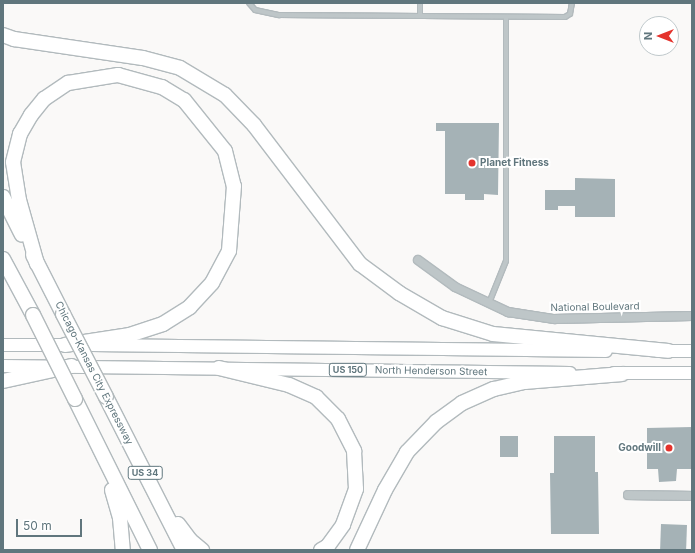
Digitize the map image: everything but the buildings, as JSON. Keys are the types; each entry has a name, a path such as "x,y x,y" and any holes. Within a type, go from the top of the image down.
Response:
{"highway":[{"path":"3,35 14,40 143,58 180,68 224,95 254,125 360,264 399,293 442,318 493,334 668,351"},
{"path":"37,264 19,200 13,162 20,134 31,115 44,99 68,83 118,75 162,87 184,100 225,151 234,186 229,251 212,283 190,307 163,324 130,335 65,345"},
{"name":"Chicago-Kansas City Expressway","path":"3,197 184,550"},
{"name":"US 34","path":"4,262 33,315 103,459 150,550"},
{"path":"3,381 71,366"},
{"path":"218,368 289,385 316,397 338,419 354,451 356,490 343,525 328,546 321,550"},
{"path":"357,550 385,490 407,452 436,422 462,403 494,389 525,382 622,374"},
{"path":"103,459 120,518 123,550"},
{"path":"154,489 190,540 202,550"}],"main road":[{"name":"US 150","path":"3,345 692,352"},
{"name":"North Henderson Street","path":"3,366 622,374 692,373"}],"street":[{"name":"National Boulevard","path":"418,260 455,287 508,312 554,319 692,316"},
{"path":"628,496 692,496"}],"lane":[{"path":"249,3 255,10 279,15 506,17 565,17 570,14 572,3"},
{"path":"420,3 420,16"},
{"path":"489,303 506,261 506,17"}],"place":[{"name":"Planet Fitness","path":"472,163"},
{"name":"Goodwill","path":"669,448"}]}
